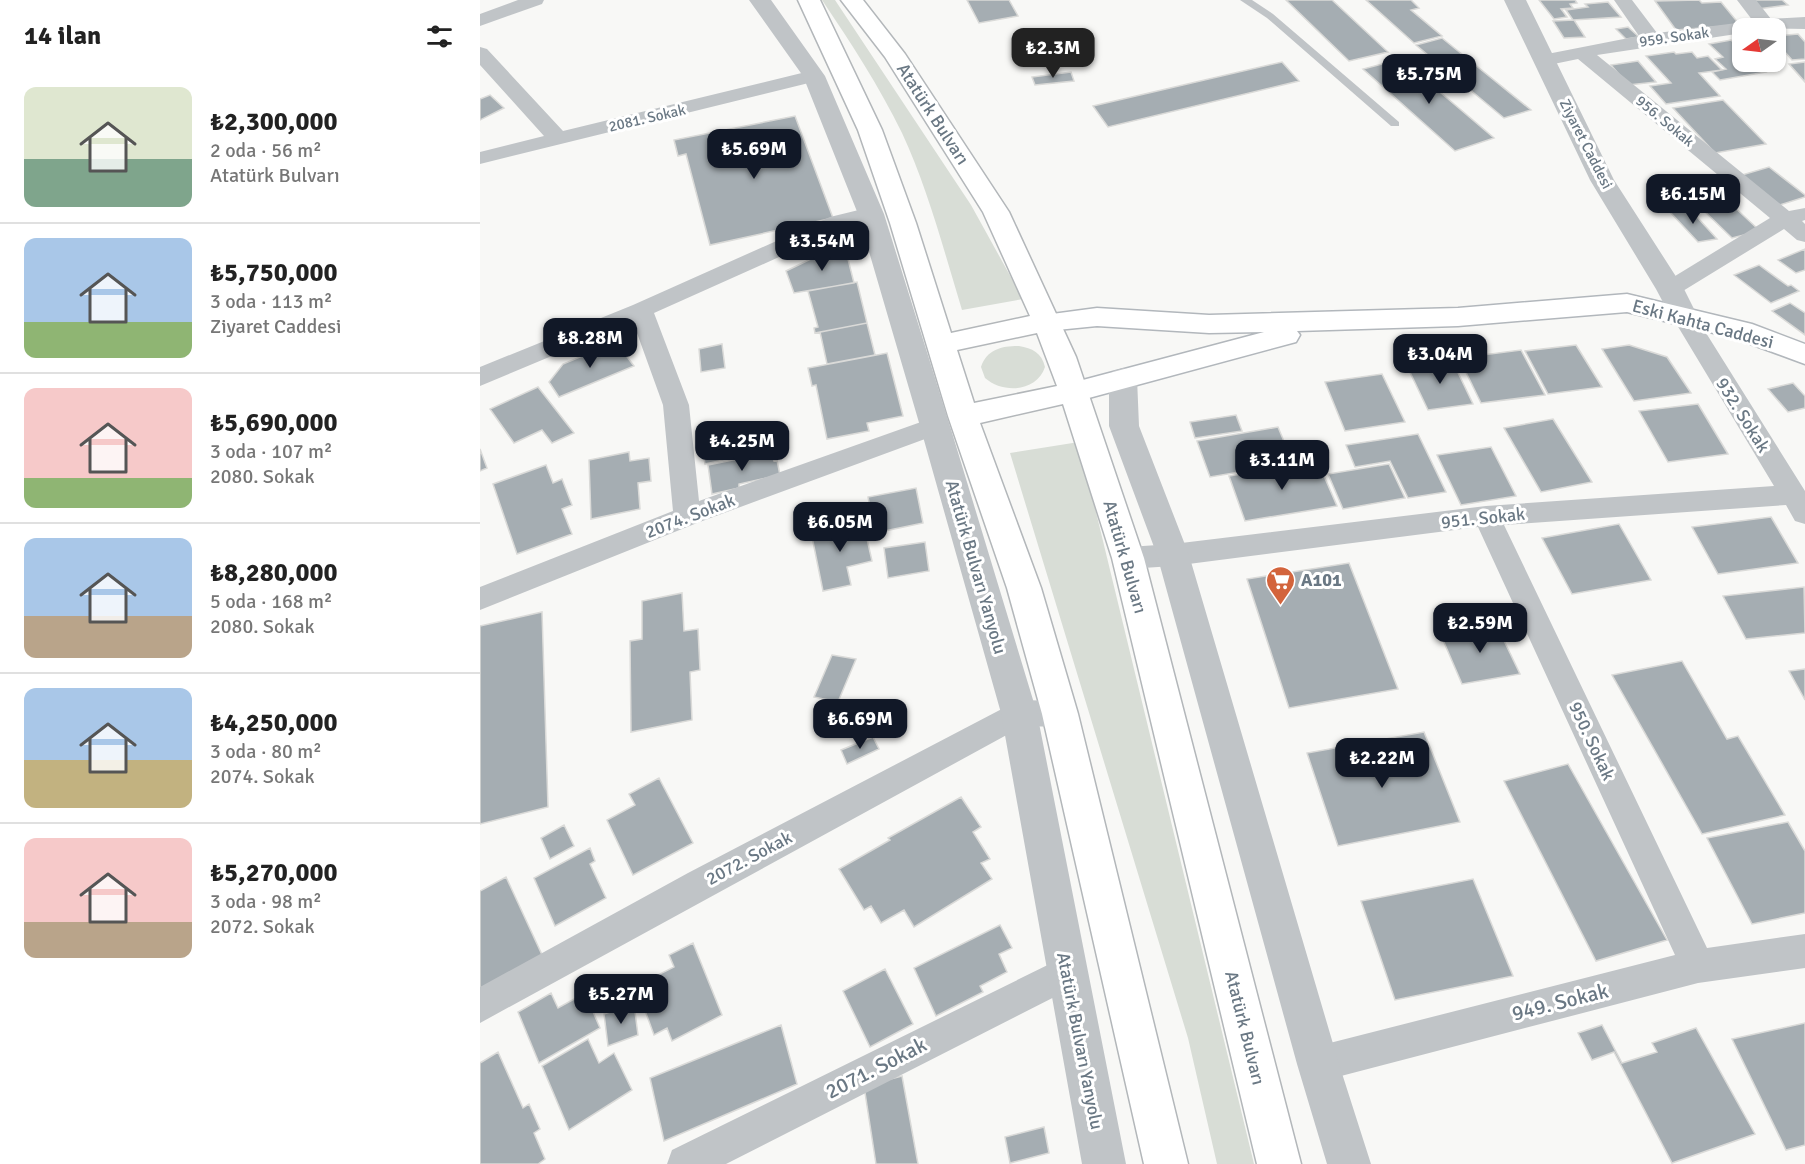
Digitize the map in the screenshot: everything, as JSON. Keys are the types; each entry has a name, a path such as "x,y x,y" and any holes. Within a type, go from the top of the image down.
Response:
{"main road":[{"path":"809,0 870,130 903,223 941,344 949,421 1024,588 1060,714 1166,1164"},
{"name":"Atatürk Bulvarı","path":"852,0 894,54 996,212 1062,357 1128,558 1279,1164"},
{"name":"Eski Kahta Caddesi","path":"1348,320 1458,317 1627,303 1751,333 1805,354"},
{"path":"941,344 1047,322 1097,317 1209,324 1348,320"},
{"path":"949,421 1074,392 1348,320"}],"street":[{"path":"480,20 535,0"},
{"name":"Atatürk Bulvarı Yanyolu","path":"760,0 814,76 871,214 949,421 1019,713 1066,973 1104,1164"},
{"name":"Ziyaret Caddesi","path":"1515,0 1602,180 1670,289 1683,315"},
{"path":"1623,0 1651,39"},
{"path":"1746,0 1760,18"},
{"name":"959. Sokak","path":"1786,23 1805,23"},
{"name":"959. Sokak","path":"1544,60 1651,39 1732,28"},
{"name":"956. Sokak","path":"1582,52 1795,216 1805,235"},
{"path":"480,53 558,139"},
{"name":"2081. Sokak","path":"480,158 814,76"},
{"path":"480,376 641,310 838,222 871,214"},
{"path":"1670,289 1795,216"},
{"path":"641,310 676,405 687,516"},
{"name":"932. Sokak","path":"1683,315 1799,505"},
{"path":"1123,378 1124,426 1173,555 1318,1064 1350,1164"},
{"name":"2074. Sokak","path":"480,600 687,516 949,421"},
{"name":"951. Sokak","path":"1128,558 1173,555 1486,516 1799,505"},
{"name":"950. Sokak","path":"1486,516 1698,966"},
{"path":"1019,713 1060,714"},
{"name":"2072. Sokak","path":"480,1006 700,884 1019,713"},
{"name":"949. Sokak","path":"1318,1064 1698,966 1805,951"},
{"name":"2071. Sokak","path":"686,1164 1066,973"}],"lane":[{"path":"1245,0 1270,16 1395,124"}],"shaded area":[{"path":"822,0 835,0 971,205 1023,299 962,310 928,198 902,133 884,98"},
{"path":"1019,346 1036,352 1044,362 1045,367 1035,382 1019,388 1010,388 1001,387 985,378 981,367 991,352 1001,348"},
{"path":"1079,442 1254,1164 1217,1164 1188,1038 1010,453"}],"building":[{"path":"967,0 1009,0 1018,16 979,23"},
{"path":"1286,0 1332,0 1388,52 1349,61"},
{"path":"1366,0 1411,0 1419,8 1411,10 1442,36 1414,43"},
{"path":"1539,0 1575,0 1577,3 1570,4 1573,8 1561,9 1567,17 1554,19"},
{"path":"1749,0 1782,0 1788,5 1758,9"},
{"path":"1655,1 1721,2 1734,18 1732,18 1732,26 1676,30"},
{"path":"1608,2 1621,17 1573,20 1566,10 1588,7 1585,4"},
{"path":"1574,20 1585,37 1564,38 1553,21"},
{"path":"1628,27 1639,37 1626,39 1616,29"},
{"path":"1798,34 1805,42 1805,59 1792,60 1786,53 1786,35"},
{"path":"1442,38 1531,110 1504,118 1416,45"},
{"path":"1732,41 1732,72 1766,72 1720,80 1712,72 1726,69 1715,59 1723,57 1709,44"},
{"path":"1674,52 1676,54 1692,52 1697,58 1708,56 1722,70 1699,73 1720,96 1666,104 1650,86 1671,83 1646,56"},
{"path":"1401,59 1494,138 1455,151 1363,69"},
{"path":"1638,61 1656,82 1628,85 1611,65"},
{"path":"1282,62 1299,81 1108,127 1093,106"},
{"path":"1805,62 1805,82 1789,64"},
{"path":"1071,72 1074,81 1035,85 1032,77"},
{"path":"490,95 504,108 480,120 480,99"},
{"path":"1723,100 1766,144 1715,153 1673,108"},
{"path":"795,116 833,218 710,245 686,154 678,156 674,140"},
{"path":"1769,167 1805,197 1773,207 1735,177"},
{"path":"1678,177 1698,197 1671,204 1650,183"},
{"path":"1728,201 1760,231 1732,238 1700,207"},
{"path":"1688,207 1717,239 1698,242 1669,211"},
{"path":"844,243 854,283 794,293 786,271"},
{"path":"1805,249 1805,270 1796,273 1778,260"},
{"path":"1759,265 1788,286 1791,285 1799,291 1771,303 1734,275"},
{"path":"857,282 867,323 815,333 814,328 818,327 808,291"},
{"path":"1790,303 1805,313 1805,335 1772,311"},
{"path":"867,323 875,355 827,364 820,332"},
{"path":"616,342 634,366 559,397 549,382 563,364"},
{"path":"722,344 725,368 701,372 699,349"},
{"path":"1576,345 1602,387 1548,394 1525,351"},
{"path":"1629,345 1667,357 1691,393 1634,401 1602,349"},
{"path":"1521,350 1545,395 1481,403 1459,358"},
{"path":"887,353 903,416 867,423 869,431 827,439 816,385 812,386 808,368"},
{"path":"1452,360 1473,404 1428,410 1407,366"},
{"path":"1382,374 1405,422 1345,431 1325,382"},
{"path":"1793,383 1805,396 1805,408 1788,412 1768,389"},
{"path":"538,387 574,433 552,443 542,430 514,443 490,409"},
{"path":"1698,404 1728,454 1668,462 1639,411"},
{"path":"1236,415 1242,431 1195,438 1190,422"},
{"path":"1553,419 1592,482 1541,492 1504,428"},
{"path":"761,422 764,442 735,448 737,457 705,464 700,434"},
{"path":"1278,427 1293,463 1210,477 1197,441"},
{"path":"1418,434 1446,492 1408,498 1390,461 1355,467 1346,445"},
{"path":"1491,447 1516,496 1461,505 1437,455"},
{"path":"480,449 487,468 480,471"},
{"path":"629,452 630,461 649,458 651,481 638,483 640,509 591,519 589,460"},
{"path":"772,452 774,461 777,460 780,475 739,484 739,488 712,494 708,465"},
{"path":"1318,462 1337,506 1245,521 1229,476"},
{"path":"1389,464 1405,498 1343,509 1328,474"},
{"path":"546,465 553,483 562,479 572,505 562,509 572,534 517,554 493,484"},
{"path":"916,488 923,523 875,533 868,497"},
{"path":"1771,517 1798,563 1718,574 1692,527"},
{"path":"863,521 872,561 847,567 851,585 823,591 811,532"},
{"path":"1619,524 1651,580 1572,594 1542,538"},
{"path":"925,542 929,571 888,578 884,548"},
{"path":"1349,563 1398,689 1289,708 1247,579"},
{"path":"1804,587 1805,633 1746,639 1723,596"},
{"path":"682,593 684,631 698,629 700,670 690,672 692,720 631,732 630,641 642,639 642,601"},
{"path":"542,612 548,807 480,824 480,626"},
{"path":"1496,624 1520,674 1462,684 1440,633"},
{"path":"832,655 856,659 838,702 814,697"},
{"path":"1682,661 1727,739 1738,736 1785,815 1702,834 1612,675"},
{"path":"1805,669 1805,700 1789,671"},
{"path":"1424,732 1460,822 1338,846 1307,753"},
{"path":"873,737 879,749 847,764 841,750"},
{"path":"1568,764 1667,940 1596,961 1504,781"},
{"path":"659,778 693,843 633,875 607,820 635,805 629,794"},
{"path":"961,797 981,827 973,832 990,859 981,863 992,879 914,927 904,910 881,923 871,906 864,910 839,869"},
{"path":"1788,822 1805,851 1805,913 1752,924 1707,838"},
{"path":"564,825 574,846 550,859 541,838"},
{"path":"590,848 595,861 590,864 606,898 555,926 534,878"},
{"path":"506,877 543,957 480,993 480,891"},
{"path":"1473,879 1513,976 1395,1000 1361,901"},
{"path":"1000,925 1012,948 999,954 1007,972 980,986 983,992 936,1016 914,968"},
{"path":"693,943 722,1015 672,1041 667,1028 654,1035 636,986 674,967 669,955"},
{"path":"885,969 913,1024 870,1047 843,991"},
{"path":"551,993 558,1008 585,993 600,1028 539,1063 518,1012"},
{"path":"634,1004 638,1035 608,1046 604,1014"},
{"path":"1805,1023 1805,1145 1786,1150 1732,1039"},
{"path":"781,1025 797,1084 664,1141 650,1078"},
{"path":"1602,1025 1622,1063 1657,1052 1652,1043 1696,1028 1755,1134 1672,1163 1614,1052 1592,1060 1578,1033"},
{"path":"588,1039 599,1063 614,1053 632,1090 569,1130 542,1066"},
{"path":"498,1052 523,1108 529,1104 540,1129 534,1133 545,1159 538,1164 480,1164 480,1063"},
{"path":"902,1076 918,1164 876,1164 864,1086"},
{"path":"1044,1127 1049,1153 1010,1163 1005,1137"}],"place":[{"name":"A101","path":"1280,606"}]}
